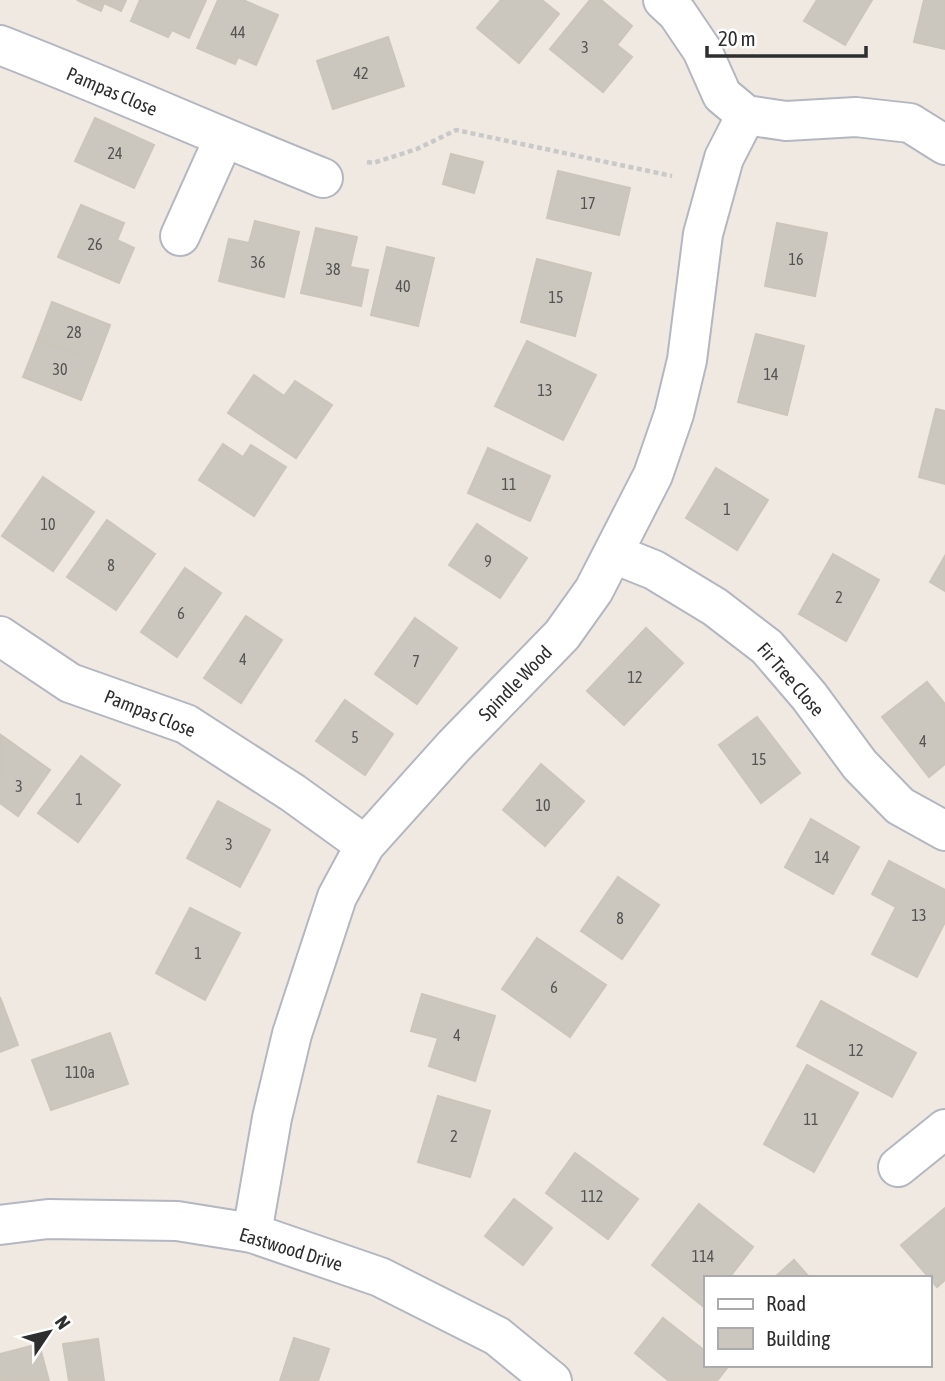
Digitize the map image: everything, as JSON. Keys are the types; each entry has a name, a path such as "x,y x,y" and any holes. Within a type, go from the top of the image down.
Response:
{"street":[{"path":"663,0 677,13 702,50 722,95 746,115 786,121 856,117 910,123 945,145"},
{"name":"Pampas Close","path":"0,45 323,178"},
{"name":"Spindle Wood","path":"252,1233 272,1118 292,1034 337,897 365,845 454,747 562,635 594,590 653,475 674,414 687,360 703,234 724,158 746,115"},
{"path":"180,236 225,138"},
{"name":"Fir Tree Close","path":"614,554 654,570 715,607 767,647 809,696 859,765 900,806 945,831"},
{"name":"Pampas Close","path":"0,636 70,682 186,724 293,793 365,845"},
{"path":"898,1167 945,1129"},
{"name":"Eastwood Drive","path":"0,1225 48,1219 177,1221 252,1233 392,1283 497,1336 552,1381"}],"path":[{"path":"323,178 334,157 373,163 417,149 456,130 717,185"}],"building":[{"path":"77,0 126,0 121,11 104,3 101,11"},
{"path":"140,0 206,0 189,38 172,30 168,37 131,21"},
{"path":"218,0 243,0 278,15 256,65 238,57 235,64 197,48"},
{"path":"501,0 542,0 559,14 519,63 477,28"},
{"path":"590,0 601,0 632,26 617,45 632,57 603,92 550,49"},
{"path":"817,0 872,0 845,45 804,21"},
{"path":"924,0 945,0 945,49 914,42"},
{"path":"388,37 404,86 333,109 317,61"},
{"path":"95,118 154,145 134,188 75,161"},
{"path":"451,154 483,162 474,193 443,184"},
{"path":"558,171 630,188 619,235 547,218"},
{"path":"81,205 124,223 117,240 134,248 119,283 58,257"},
{"path":"255,221 299,232 284,297 219,281 229,239 249,243"},
{"path":"777,223 827,233 815,296 765,286"},
{"path":"316,228 357,237 350,267 368,270 361,306 301,293"},
{"path":"387,247 434,258 418,326 371,315"},
{"path":"537,259 591,273 575,336 521,322"},
{"path":"52,302 110,325 96,362 38,339"},
{"path":"756,334 804,346 787,415 738,402"},
{"path":"38,339 96,362 81,400 23,377"},
{"path":"527,341 596,375 563,440 495,406"},
{"path":"254,375 284,396 295,381 332,405 296,458 228,413"},
{"path":"936,409 945,411 945,484 919,477"},
{"path":"223,444 243,457 251,445 286,467 254,516 199,480"},
{"path":"488,448 550,476 530,521 468,493"},
{"path":"716,468 768,500 737,550 686,518"},
{"path":"43,477 94,512 53,571 2,536"},
{"path":"107,520 155,554 116,610 67,577"},
{"path":"477,524 527,558 500,598 449,565"},
{"path":"833,554 879,580 846,641 799,614"},
{"path":"945,556 945,591 930,582"},
{"path":"185,568 221,593 177,657 141,632"},
{"path":"246,616 282,640 241,703 204,678"},
{"path":"415,618 457,648 417,704 375,674"},
{"path":"646,628 683,663 624,725 587,691"},
{"path":"927,682 945,704 945,764 929,777 882,717"},
{"path":"345,700 393,734 365,775 316,741"},
{"path":"757,717 800,773 761,803 719,745"},
{"path":"1,735 50,770 18,816 0,803"},
{"path":"81,756 120,785 78,842 38,813"},
{"path":"541,764 584,801 545,846 503,810"},
{"path":"218,801 270,830 240,887 187,858"},
{"path":"811,819 859,847 833,894 785,867"},
{"path":"889,861 945,890 945,922 917,977 872,954 896,907 872,894"},
{"path":"618,877 659,905 622,959 581,931"},
{"path":"190,908 240,933 205,1000 156,973"},
{"path":"537,938 606,985 570,1037 502,989"},
{"path":"422,994 495,1016 475,1081 429,1066 438,1038 411,1031"},
{"path":"0,997 18,1045 0,1052"},
{"path":"821,1001 916,1053 892,1097 797,1046"},
{"path":"110,1033 128,1084 51,1110 32,1060"},
{"path":"807,1065 858,1093 814,1172 764,1144"},
{"path":"438,1096 490,1111 470,1177 418,1162"},
{"path":"575,1153 638,1199 608,1239 546,1193"},
{"path":"514,1199 552,1228 523,1265 485,1236"},
{"path":"699,1204 753,1247 731,1276 704,1276 704,1307 652,1265"},
{"path":"945,1208 945,1280 937,1287 931,1276 928,1276 901,1245"},
{"path":"794,1260 808,1276 776,1276"},
{"path":"663,1318 704,1350 704,1367 727,1368 717,1381 669,1381 635,1353"},
{"path":"294,1338 329,1349 318,1381 280,1381"},
{"path":"98,1339 104,1381 69,1381 63,1344"},
{"path":"39,1344 49,1381 0,1381 0,1354"}]}
